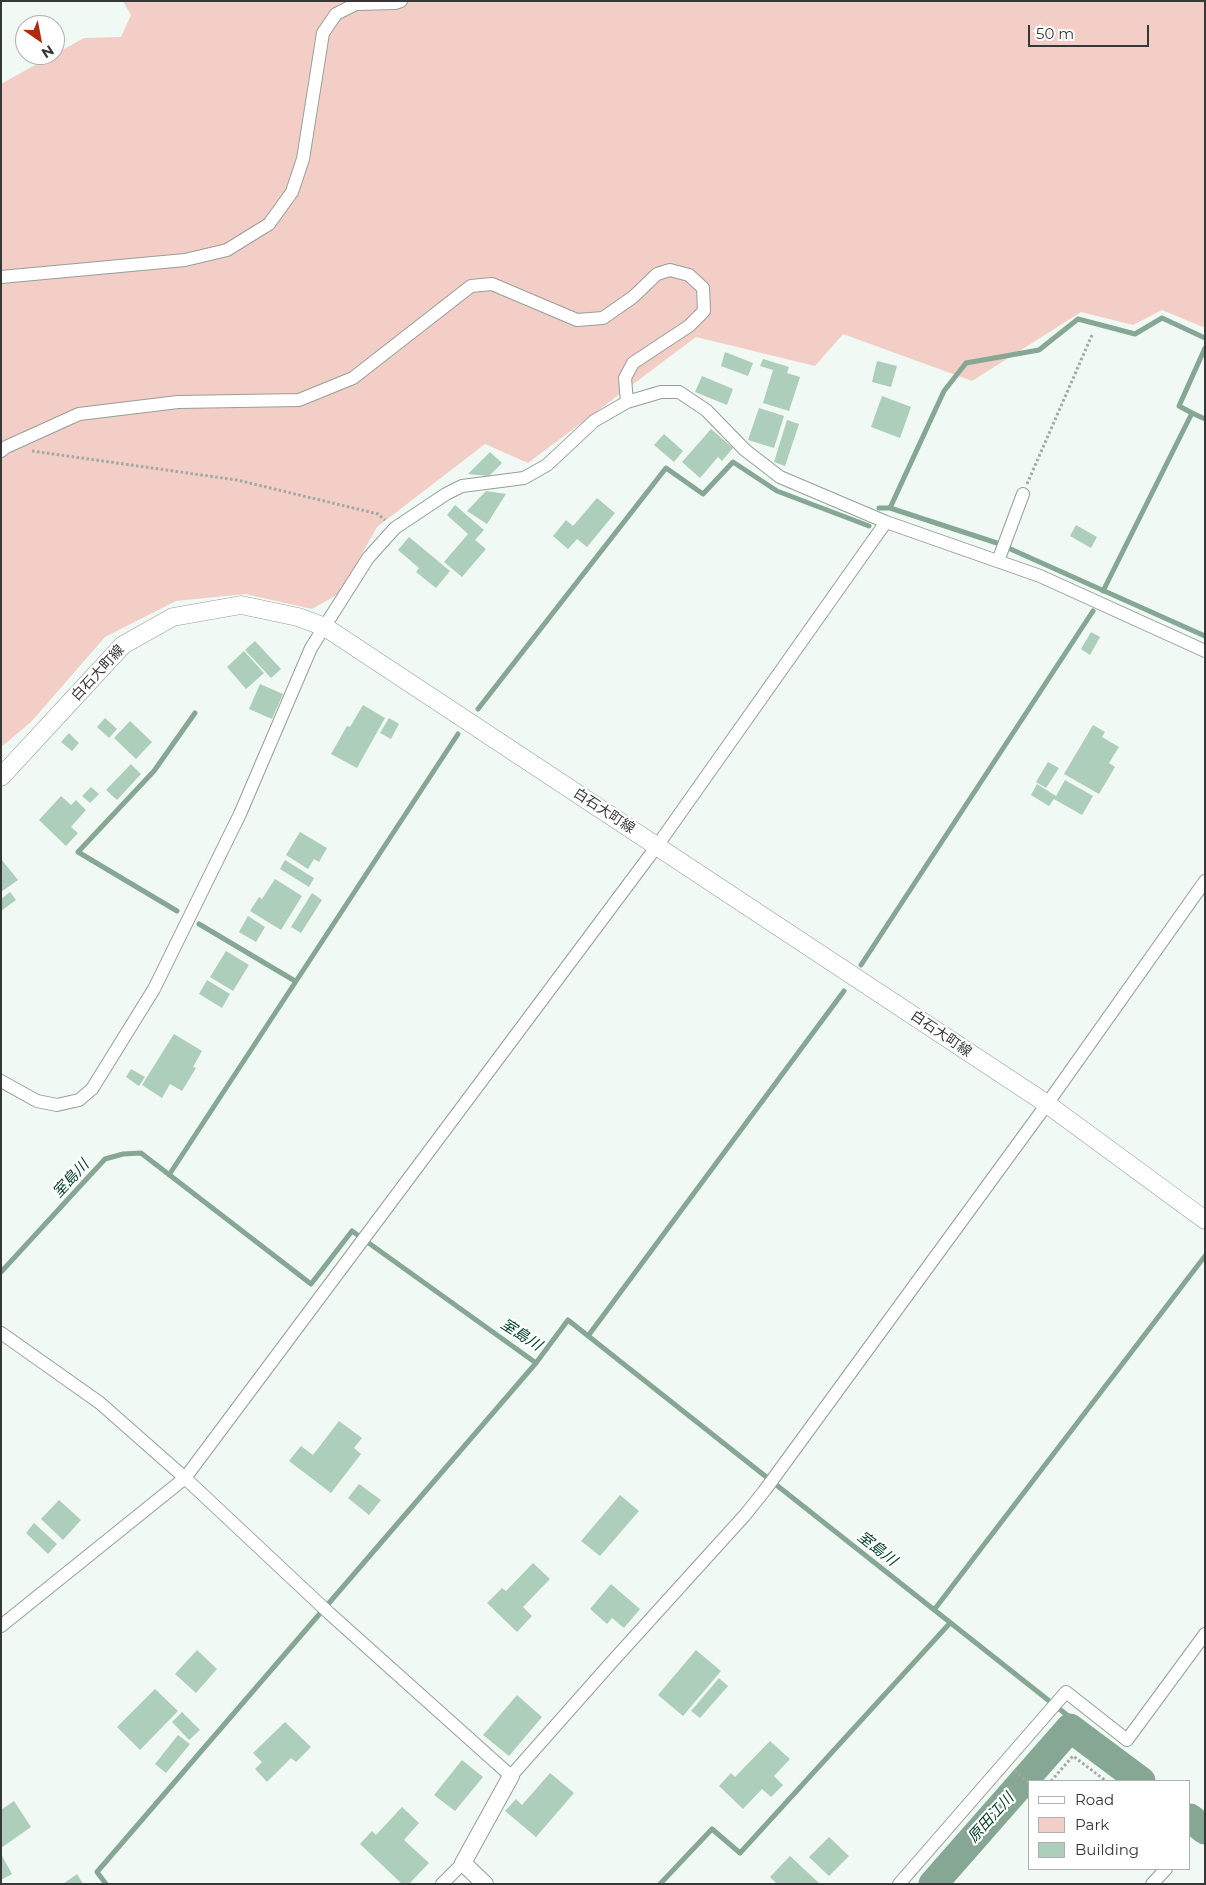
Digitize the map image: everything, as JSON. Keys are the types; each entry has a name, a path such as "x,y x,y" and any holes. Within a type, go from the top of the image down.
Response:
{"main road":[{"name":"白石大町線","path":"1,778 123,645 173,617 241,605 298,617 325,627 1046,1104 1205,1220"}],"street":[{"path":"1,277 185,260 226,250 269,224 292,192 303,159 323,33 336,14 356,4 395,3 401,1"},
{"path":"3,449 79,414 178,402 299,400 353,378 471,286 492,284 577,320 603,318 634,297 657,274 670,270 690,275 703,288 704,311 689,326 633,363 625,378 627,402"},
{"path":"1,1081 37,1101 57,1105 79,1100 92,1089 154,989 240,814 311,648 368,558 395,528 446,494 462,486 524,478 532,474 547,465 594,421 627,402 661,392 679,392 706,410 745,450 780,477 886,522 1001,551 1040,576 1205,651"},
{"path":"1001,551 1023,494"},
{"path":"1,1626 185,1478 657,846 886,522"},
{"path":"442,1884 463,1863 511,1776 745,1515 765,1490 1205,882"},
{"path":"1,1333 100,1402 511,1776"},
{"path":"899,1884 1066,1692 1128,1740 1205,1634"},
{"path":"463,1863 485,1884"},
{"path":"1152,1884 1165,1870"}],"path":[{"path":"1023,494 1092,335"},
{"path":"3,449 237,480 378,514 395,528"},
{"path":"1052,1780 1073,1756 1105,1780"},
{"path":"1013,1769 1028,1782"}],"green space":[{"path":"123,1 1205,1 1205,325 1203,327 1162,310 1133,325 1081,312 972,381 843,334 815,366 696,337 528,463 485,444 377,527 340,593 312,609 245,594 176,601 105,637 31,722 1,747 1,84 35,65 65,65 65,49 84,38 121,37 131,15"}],"building":[{"path":"725,352 753,363 748,376 721,366"},
{"path":"763,359 789,367 787,373 800,377 789,411 763,403 773,370 760,366"},
{"path":"877,361 897,366 891,387 872,382"},
{"path":"702,376 733,389 727,405 695,392"},
{"path":"882,396 911,407 900,438 871,427"},
{"path":"759,408 784,416 774,448 748,440"},
{"path":"787,420 799,424 785,466 774,462"},
{"path":"711,429 733,448 722,461 718,457 700,478 682,462"},
{"path":"664,434 683,451 674,462 654,445"},
{"path":"490,452 502,463 489,476 468,474"},
{"path":"486,491 506,494 487,524 467,511"},
{"path":"597,498 615,513 587,547 577,539 568,549 553,536 566,520 573,526"},
{"path":"455,505 484,530 475,540 486,549 462,577 444,562 468,534 447,515"},
{"path":"1076,525 1097,537 1091,548 1070,536"},
{"path":"409,537 450,571 436,588 416,572 419,568 398,550"},
{"path":"1091,632 1100,637 1090,655 1081,649"},
{"path":"255,641 281,669 271,678 245,650"},
{"path":"244,651 264,673 246,689 227,667"},
{"path":"260,684 283,694 272,719 249,709"},
{"path":"363,705 385,718 357,768 331,754 347,726 350,727"},
{"path":"105,718 117,729 109,738 97,727"},
{"path":"389,718 399,724 391,739 380,733"},
{"path":"130,721 152,742 136,759 114,738"},
{"path":"1093,725 1105,732 1102,737 1119,747 1109,763 1115,767 1099,794 1064,774"},
{"path":"69,733 79,743 72,751 61,742"},
{"path":"1048,762 1059,768 1046,788 1036,782"},
{"path":"131,764 141,774 117,800 106,790"},
{"path":"1065,780 1093,796 1082,815 1054,799 1049,806 1031,795 1037,784 1056,796"},
{"path":"91,787 99,794 90,803 82,796"},
{"path":"61,796 71,805 76,800 86,810 71,827 78,833 66,846 39,820"},
{"path":"300,832 327,848 319,862 314,859 308,869 286,855"},
{"path":"1,859 18,880 1,892"},
{"path":"285,860 314,878 309,887 280,869"},
{"path":"275,879 302,896 281,930 250,911 259,897 262,899"},
{"path":"10,892 16,900 1,911 1,899"},
{"path":"312,893 322,900 301,933 291,927"},
{"path":"248,916 265,927 256,942 239,932"},
{"path":"226,951 249,965 233,991 210,977"},
{"path":"207,980 230,994 222,1008 199,994"},
{"path":"174,1034 202,1051 193,1067 196,1068 182,1091 170,1084 162,1098 142,1085"},
{"path":"131,1069 145,1077 139,1086 126,1077"},
{"path":"339,1421 362,1438 354,1448 361,1454 331,1493 289,1461 301,1446 313,1455"},
{"path":"359,1484 381,1500 369,1515 348,1498"},
{"path":"620,1495 639,1511 600,1556 581,1541"},
{"path":"59,1500 81,1520 63,1540 41,1519"},
{"path":"34,1523 57,1544 48,1554 26,1533"},
{"path":"533,1563 550,1579 523,1607 532,1616 517,1632 487,1603 502,1588 506,1591"},
{"path":"611,1584 640,1609 624,1628 612,1618 607,1624 590,1609"},
{"path":"197,1650 217,1669 196,1693 175,1674"},
{"path":"696,1650 721,1671 683,1716 658,1695"},
{"path":"719,1678 728,1686 700,1718 691,1711"},
{"path":"155,1689 178,1711 140,1750 117,1727"},
{"path":"517,1695 542,1717 509,1756 483,1735"},
{"path":"182,1712 200,1730 189,1740 172,1722"},
{"path":"285,1722 311,1747 296,1762 291,1758 267,1782 255,1769 262,1762 253,1753"},
{"path":"178,1735 190,1744 166,1773 155,1764"},
{"path":"770,1741 790,1759 774,1776 783,1785 771,1797 762,1789 743,1809 719,1786 731,1773 735,1777"},
{"path":"462,1760 483,1777 455,1811 434,1795"},
{"path":"550,1773 574,1793 536,1837 505,1811 516,1799 522,1805"},
{"path":"14,1801 31,1827 1,1848 1,1810"},
{"path":"402,1807 419,1823 404,1840 429,1863 409,1884 402,1884 360,1844 372,1831 376,1835"},
{"path":"829,1837 849,1856 829,1876 809,1857"},
{"path":"1,1854 12,1874 1,1880"},
{"path":"790,1856 820,1884 777,1884 770,1877"},
{"path":"77,1874 83,1884 63,1884"}],"waterway":[{"path":"890,508 944,391 966,363 1039,350 1078,319 1135,334 1162,318 1205,338"},
{"path":"1192,413 1179,406 1205,348"},
{"path":"1103,591 1192,413 1205,419"},
{"path":"478,709 666,468 703,494 733,462 777,491 869,526"},
{"path":"879,508 890,508 997,543 1205,636"},
{"path":"861,965 1093,611"},
{"path":"177,911 78,852 154,771 195,713"},
{"path":"169,1175 458,734"},
{"path":"199,924 295,981"},
{"path":"588,1336 844,991"},
{"name":"室島川","path":"1,1272 105,1159 123,1154 141,1153 311,1284 352,1231 536,1363 568,1320 1067,1715 1070,1728"},
{"path":"934,1610 1205,1256"},
{"path":"106,1884 97,1872 536,1363"},
{"path":"660,1884 712,1829 740,1853 950,1623"},
{"name":"原田江川","path":"933,1884 1070,1728 1140,1780"},
{"name":"原田江川","path":"1191,1819 1205,1830"}]}
